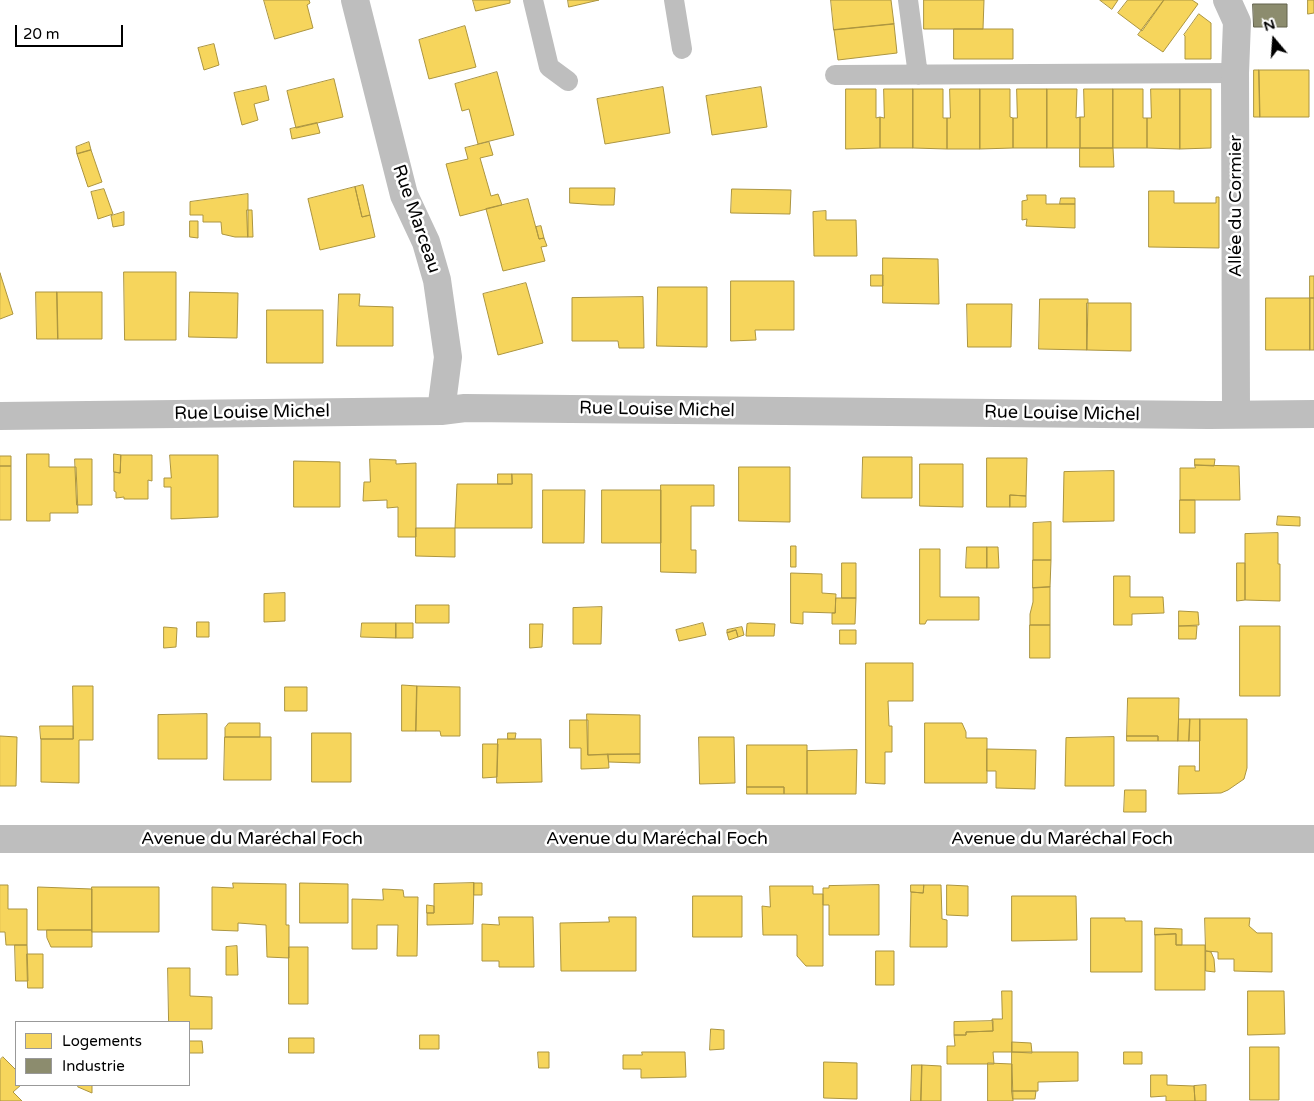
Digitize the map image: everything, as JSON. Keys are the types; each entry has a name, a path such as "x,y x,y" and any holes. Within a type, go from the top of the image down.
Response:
{"street":[{"name":"Rue Marceau","path":"356,0 404,195 426,242 437,280 448,358 441,411"},
{"name":"Allée du Cormier","path":"1227,0 1237,22 1235,73 1236,414"},
{"name":"Rue Louise Michel","path":"0,416 441,411 465,408 1189,415 1314,414"},
{"name":"Avenue du Maréchal Foch","path":"0,839 1314,839"}],"lane":[{"path":"533,0 549,67 568,81"},
{"path":"674,0 682,49"},
{"path":"908,0 918,75"},
{"path":"835,75 1235,73"}],"building: Logements":[{"path":"264,0 309,0 310,3 307,5 313,28 275,39"},
{"path":"473,0 510,0 510,3 476,11"},
{"path":"568,0 599,0 569,7"},
{"path":"831,0 891,0 894,24 834,30"},
{"path":"924,0 984,0 983,29 924,29"},
{"path":"1100,0 1118,0 1112,9"},
{"path":"1128,0 1164,0 1142,31 1118,13"},
{"path":"1164,0 1192,0 1198,4 1163,52 1138,35"},
{"path":"1308,0 1314,0 1314,13 1308,14"},
{"path":"1199,14 1211,23 1211,59 1185,59 1184,35"},
{"path":"894,24 897,53 838,60 834,30"},
{"path":"465,26 476,67 429,79 419,40"},
{"path":"954,29 1013,29 1013,59 954,59"},
{"path":"214,44 219,65 204,70 198,48"},
{"path":"1254,70 1259,70 1260,117 1254,117"},
{"path":"1259,70 1309,70 1309,117 1260,117"},
{"path":"497,72 514,135 478,144 469,109 462,111 455,84"},
{"path":"334,79 343,117 296,128 287,91"},
{"path":"266,86 269,100 254,104 258,120 242,125 234,93"},
{"path":"663,87 670,133 605,144 597,99"},
{"path":"761,87 767,127 712,135 706,96"},
{"path":"846,89 876,89 876,118 880,117 880,148 846,149"},
{"path":"884,89 913,89 913,148 880,148 880,117 884,118"},
{"path":"913,89 943,89 943,118 947,118 947,149 913,148"},
{"path":"950,89 980,89 980,149 947,149 947,118 950,118"},
{"path":"980,89 1010,89 1010,117 1013,118 1013,148 980,149"},
{"path":"1017,89 1047,89 1047,148 1013,148 1013,118 1017,118"},
{"path":"1047,89 1077,89 1076,118 1080,117 1080,148 1047,148"},
{"path":"1084,89 1113,89 1113,148 1080,148 1080,117 1084,117"},
{"path":"1113,89 1143,89 1143,118 1147,118 1147,148 1113,148"},
{"path":"1151,89 1180,89 1180,149 1147,148 1147,118 1151,118"},
{"path":"1180,89 1211,89 1211,148 1180,149"},
{"path":"317,123 320,133 292,139 290,129"},
{"path":"89,142 91,150 77,154 76,147"},
{"path":"489,142 493,155 480,158 491,196 498,194 502,205 460,216 446,164 468,159 465,148"},
{"path":"1080,148 1113,148 1114,167 1080,167"},
{"path":"91,150 102,182 88,187 77,154"},
{"path":"363,185 370,215 362,217 355,187"},
{"path":"355,187 362,217 370,215 375,237 320,250 308,199"},
{"path":"570,188 615,188 614,205 570,203"},
{"path":"104,189 113,214 98,219 91,192"},
{"path":"732,189 791,190 790,214 731,213"},
{"path":"1149,191 1174,191 1174,203 1216,203 1216,197 1219,197 1219,248 1149,247"},
{"path":"248,194 248,237 222,234 221,222 203,222 203,215 190,215 190,202"},
{"path":"1027,195 1046,195 1046,204 1075,204 1075,228 1026,226 1027,219 1022,220 1022,201 1027,200"},
{"path":"1061,198 1075,198 1075,204 1060,204"},
{"path":"528,199 539,239 544,238 547,246 541,247 545,261 503,271 486,209"},
{"path":"247,210 252,210 253,237 248,237"},
{"path":"826,211 826,220 856,220 857,256 814,256 813,212"},
{"path":"124,212 124,225 113,227 111,216"},
{"path":"190,221 198,221 198,238 190,237"},
{"path":"541,226 544,238 539,239 536,227"},
{"path":"883,258 938,259 939,304 883,303"},
{"path":"124,272 176,272 176,340 125,340"},
{"path":"0,273 13,314 0,319"},
{"path":"871,275 883,275 883,286 871,286"},
{"path":"1310,276 1314,276 1314,298 1310,298"},
{"path":"731,281 794,281 794,330 755,330 756,340 731,341"},
{"path":"526,283 543,343 498,355 483,294"},
{"path":"658,287 707,287 707,347 657,346"},
{"path":"36,292 57,292 58,339 37,339"},
{"path":"57,292 102,292 102,339 58,339"},
{"path":"190,292 238,293 237,338 189,337"},
{"path":"339,294 360,294 359,306 393,307 393,346 337,346"},
{"path":"643,297 644,348 619,348 618,341 572,341 572,298"},
{"path":"1266,298 1310,298 1310,350 1266,350"},
{"path":"1310,298 1314,298 1314,350 1310,350"},
{"path":"1040,299 1088,299 1087,350 1039,349"},
{"path":"1087,303 1131,303 1131,351 1087,350"},
{"path":"967,304 1012,304 1011,347 968,347"},
{"path":"267,310 323,310 323,363 267,363"},
{"path":"27,454 49,454 49,467 76,467 78,513 50,513 50,521 27,521"},
{"path":"114,454 121,455 120,473 114,472"},
{"path":"121,455 152,455 152,481 148,480 148,499 116,498 114,472 120,473"},
{"path":"170,455 218,455 218,517 171,519 171,487 164,487 164,478 171,478"},
{"path":"0,456 11,456 11,466 0,466"},
{"path":"863,457 912,457 912,498 862,498"},
{"path":"987,458 1027,458 1026,496 1010,495 1010,507 987,507"},
{"path":"75,459 92,459 92,505 77,505"},
{"path":"370,459 396,460 396,464 416,463 416,537 398,537 398,507 387,508 387,500 363,501 364,482 370,482"},
{"path":"1195,459 1215,459 1214,466 1195,465"},
{"path":"294,461 340,462 340,507 294,507"},
{"path":"920,464 963,464 963,507 920,506"},
{"path":"1195,465 1239,466 1240,500 1180,500 1180,468 1195,468"},
{"path":"0,466 11,466 11,520 0,520"},
{"path":"739,467 790,467 790,522 739,521"},
{"path":"1114,471 1114,521 1063,522 1064,472"},
{"path":"498,474 512,474 512,484 498,484"},
{"path":"512,474 532,474 532,528 455,528 457,484 512,484"},
{"path":"661,485 714,485 714,506 691,506 691,550 696,550 696,573 661,572"},
{"path":"543,490 585,490 584,543 543,543"},
{"path":"602,490 661,490 661,543 602,543"},
{"path":"1010,495 1026,496 1026,507 1010,507"},
{"path":"1180,500 1195,500 1195,533 1180,533"},
{"path":"1278,516 1300,517 1300,526 1277,525"},
{"path":"1051,522 1051,560 1033,560 1033,523"},
{"path":"416,528 455,528 455,557 416,556"},
{"path":"1278,533 1280,601 1245,600 1245,534"},
{"path":"791,546 796,546 796,567 791,567"},
{"path":"967,547 987,547 987,568 966,568"},
{"path":"987,547 998,547 999,568 987,568"},
{"path":"920,549 940,549 940,597 979,597 979,620 927,620 925,624 920,624"},
{"path":"1033,560 1051,560 1050,587 1033,588"},
{"path":"842,563 856,563 856,598 842,598"},
{"path":"1237,563 1245,563 1245,600 1237,601"},
{"path":"791,573 822,574 822,593 836,594 835,613 803,612 803,624 791,623"},
{"path":"1114,576 1130,576 1130,597 1163,597 1164,613 1132,614 1132,625 1114,625"},
{"path":"1050,587 1050,625 1030,625 1033,588"},
{"path":"285,593 285,621 264,622 264,594"},
{"path":"836,598 856,598 855,624 832,624 832,613 835,613"},
{"path":"416,605 449,605 449,623 416,623"},
{"path":"602,607 601,644 573,644 573,608"},
{"path":"1179,611 1198,612 1199,625 1179,626"},
{"path":"197,622 209,622 209,637 197,637"},
{"path":"362,623 396,623 396,638 361,637"},
{"path":"396,623 413,623 413,638 396,638"},
{"path":"703,623 706,635 679,641 676,630"},
{"path":"530,624 543,624 542,647 530,648"},
{"path":"747,624 775,624 774,636 746,636"},
{"path":"1030,625 1050,625 1050,658 1030,658"},
{"path":"1179,626 1197,626 1196,639 1179,639"},
{"path":"1240,626 1280,626 1280,696 1240,696"},
{"path":"164,627 177,628 176,647 164,648"},
{"path":"742,627 744,635 738,637 736,630 727,633 727,630"},
{"path":"736,630 738,637 729,640 727,633"},
{"path":"840,630 856,630 856,644 840,644"},
{"path":"866,663 913,663 913,701 888,701 889,726 892,726 892,752 885,752 885,784 866,783"},
{"path":"402,685 417,686 416,731 402,731"},
{"path":"73,686 93,686 93,740 79,740 79,783 41,782 41,739 73,739"},
{"path":"417,686 460,687 460,736 441,736 440,731 416,731"},
{"path":"285,687 307,687 307,711 285,711"},
{"path":"1128,698 1179,698 1178,741 1158,741 1158,736 1127,736"},
{"path":"207,714 207,759 158,759 158,715"},
{"path":"587,714 640,715 640,754 588,755"},
{"path":"1179,719 1190,719 1189,741 1178,741"},
{"path":"1190,719 1200,719 1200,741 1189,741"},
{"path":"1200,719 1247,719 1247,768 1244,779 1221,793 1178,794 1179,766 1195,766 1195,771 1199,771"},
{"path":"570,720 588,720 588,755 608,754 609,768 581,769 581,748 570,748"},
{"path":"229,723 260,723 260,737 225,737 225,728"},
{"path":"925,723 962,723 966,732 966,738 987,738 987,783 925,783"},
{"path":"40,726 73,726 73,739 41,739"},
{"path":"312,733 351,733 351,782 312,782"},
{"path":"508,733 516,733 515,739 508,739"},
{"path":"0,736 17,737 16,786 0,786"},
{"path":"1127,736 1158,736 1158,741 1127,741"},
{"path":"225,737 271,737 271,780 224,780"},
{"path":"699,737 734,737 735,783 700,784"},
{"path":"1114,737 1114,786 1065,786 1066,738"},
{"path":"498,739 541,739 542,782 497,783"},
{"path":"483,744 498,744 497,777 483,778"},
{"path":"747,745 807,745 807,794 784,794 784,787 747,787"},
{"path":"987,749 1036,750 1035,789 996,788 996,771 987,771"},
{"path":"857,750 856,794 807,794 807,751"},
{"path":"608,754 640,754 640,763 609,762"},
{"path":"747,787 784,787 784,794 747,794"},
{"path":"1125,790 1146,790 1146,812 1124,812"},
{"path":"233,883 286,884 286,925 289,925 289,958 267,957 266,925 238,923 238,931 212,930 212,887 233,888"},
{"path":"300,883 348,884 348,923 300,923"},
{"path":"474,883 482,883 482,895 474,895"},
{"path":"474,883 473,924 427,925 427,913 434,913 434,884"},
{"path":"0,885 8,885 8,909 27,909 27,945 6,945 5,932 0,932"},
{"path":"879,885 879,935 829,935 829,905 823,905 823,888 829,888 829,886"},
{"path":"911,885 924,885 923,893 911,892"},
{"path":"924,885 941,885 942,919 947,920 947,947 910,947 911,892 923,893"},
{"path":"947,885 968,886 968,916 947,915"},
{"path":"770,886 813,886 813,894 823,894 823,966 806,966 797,956 797,935 763,935 762,906 770,907"},
{"path":"38,887 92,889 92,930 38,930"},
{"path":"92,887 159,887 159,932 92,932"},
{"path":"383,889 403,890 404,897 418,897 417,956 397,956 398,925 377,925 377,949 352,949 352,899 383,900"},
{"path":"693,896 742,896 742,937 693,937"},
{"path":"1012,896 1076,896 1077,940 1012,941"},
{"path":"427,905 434,906 434,913 427,913"},
{"path":"499,917 533,917 534,967 499,967 499,961 482,961 482,924 499,925"},
{"path":"609,917 636,917 636,971 561,971 560,923 609,922"},
{"path":"1091,918 1125,918 1125,921 1142,921 1142,972 1091,972"},
{"path":"1205,918 1250,918 1249,926 1257,933 1272,933 1272,972 1234,971 1234,959 1218,959 1218,952 1206,951"},
{"path":"1155,928 1182,929 1182,945 1176,945 1176,934 1155,935"},
{"path":"47,930 92,930 92,947 51,947 47,938"},
{"path":"1176,934 1176,945 1205,945 1205,990 1155,990 1155,935"},
{"path":"15,945 27,945 28,981 16,981"},
{"path":"237,946 238,975 226,975 226,947"},
{"path":"289,947 308,947 308,1004 289,1004"},
{"path":"876,951 894,951 894,985 876,985"},
{"path":"1206,951 1211,952 1214,959 1215,972 1206,971"},
{"path":"27,954 43,954 43,988 28,988"},
{"path":"168,968 190,968 190,996 212,997 212,1029 190,1029 190,1021 169,1021"},
{"path":"1002,991 1012,991 1012,1052 993,1052 994,1064 947,1064 947,1046 955,1046 954,1035 966,1035 966,1032 993,1031 992,1019 1002,1019"},
{"path":"1248,991 1284,991 1285,1034 1248,1035"},
{"path":"993,1021 993,1031 966,1032 966,1035 954,1035 954,1022"},
{"path":"711,1029 724,1030 724,1049 710,1050"},
{"path":"420,1035 439,1035 439,1049 420,1049"},
{"path":"289,1038 314,1038 314,1053 289,1053"},
{"path":"190,1041 202,1041 203,1053 190,1053"},
{"path":"1012,1042 1031,1043 1032,1053 1012,1052"},
{"path":"1250,1047 1279,1047 1279,1100 1250,1100"},
{"path":"538,1052 549,1052 549,1068 539,1068"},
{"path":"642,1052 685,1052 686,1077 641,1078 641,1069 623,1069 623,1055 642,1055"},
{"path":"1012,1052 1078,1052 1078,1081 1038,1082 1038,1091 1012,1091"},
{"path":"1124,1052 1142,1052 1142,1064 1124,1064"},
{"path":"3,1057 15,1069 15,1086 20,1086 13,1092 22,1101 0,1101 0,1060"},
{"path":"824,1062 857,1063 857,1099 824,1098"},
{"path":"988,1063 1012,1064 1013,1101 988,1101"},
{"path":"912,1065 922,1065 921,1101 911,1101"},
{"path":"922,1065 941,1066 941,1101 921,1101"},
{"path":"1151,1075 1167,1075 1167,1085 1194,1086 1195,1101 1166,1101 1166,1096 1151,1097"},
{"path":"1206,1085 1206,1101 1195,1101 1194,1086"},
{"path":"92,1086 92,1093 78,1087"},
{"path":"1012,1091 1036,1091 1035,1099 1013,1099"}],"building: Industrie":[{"path":"1253,4 1287,4 1287,27 1254,27"}]}
